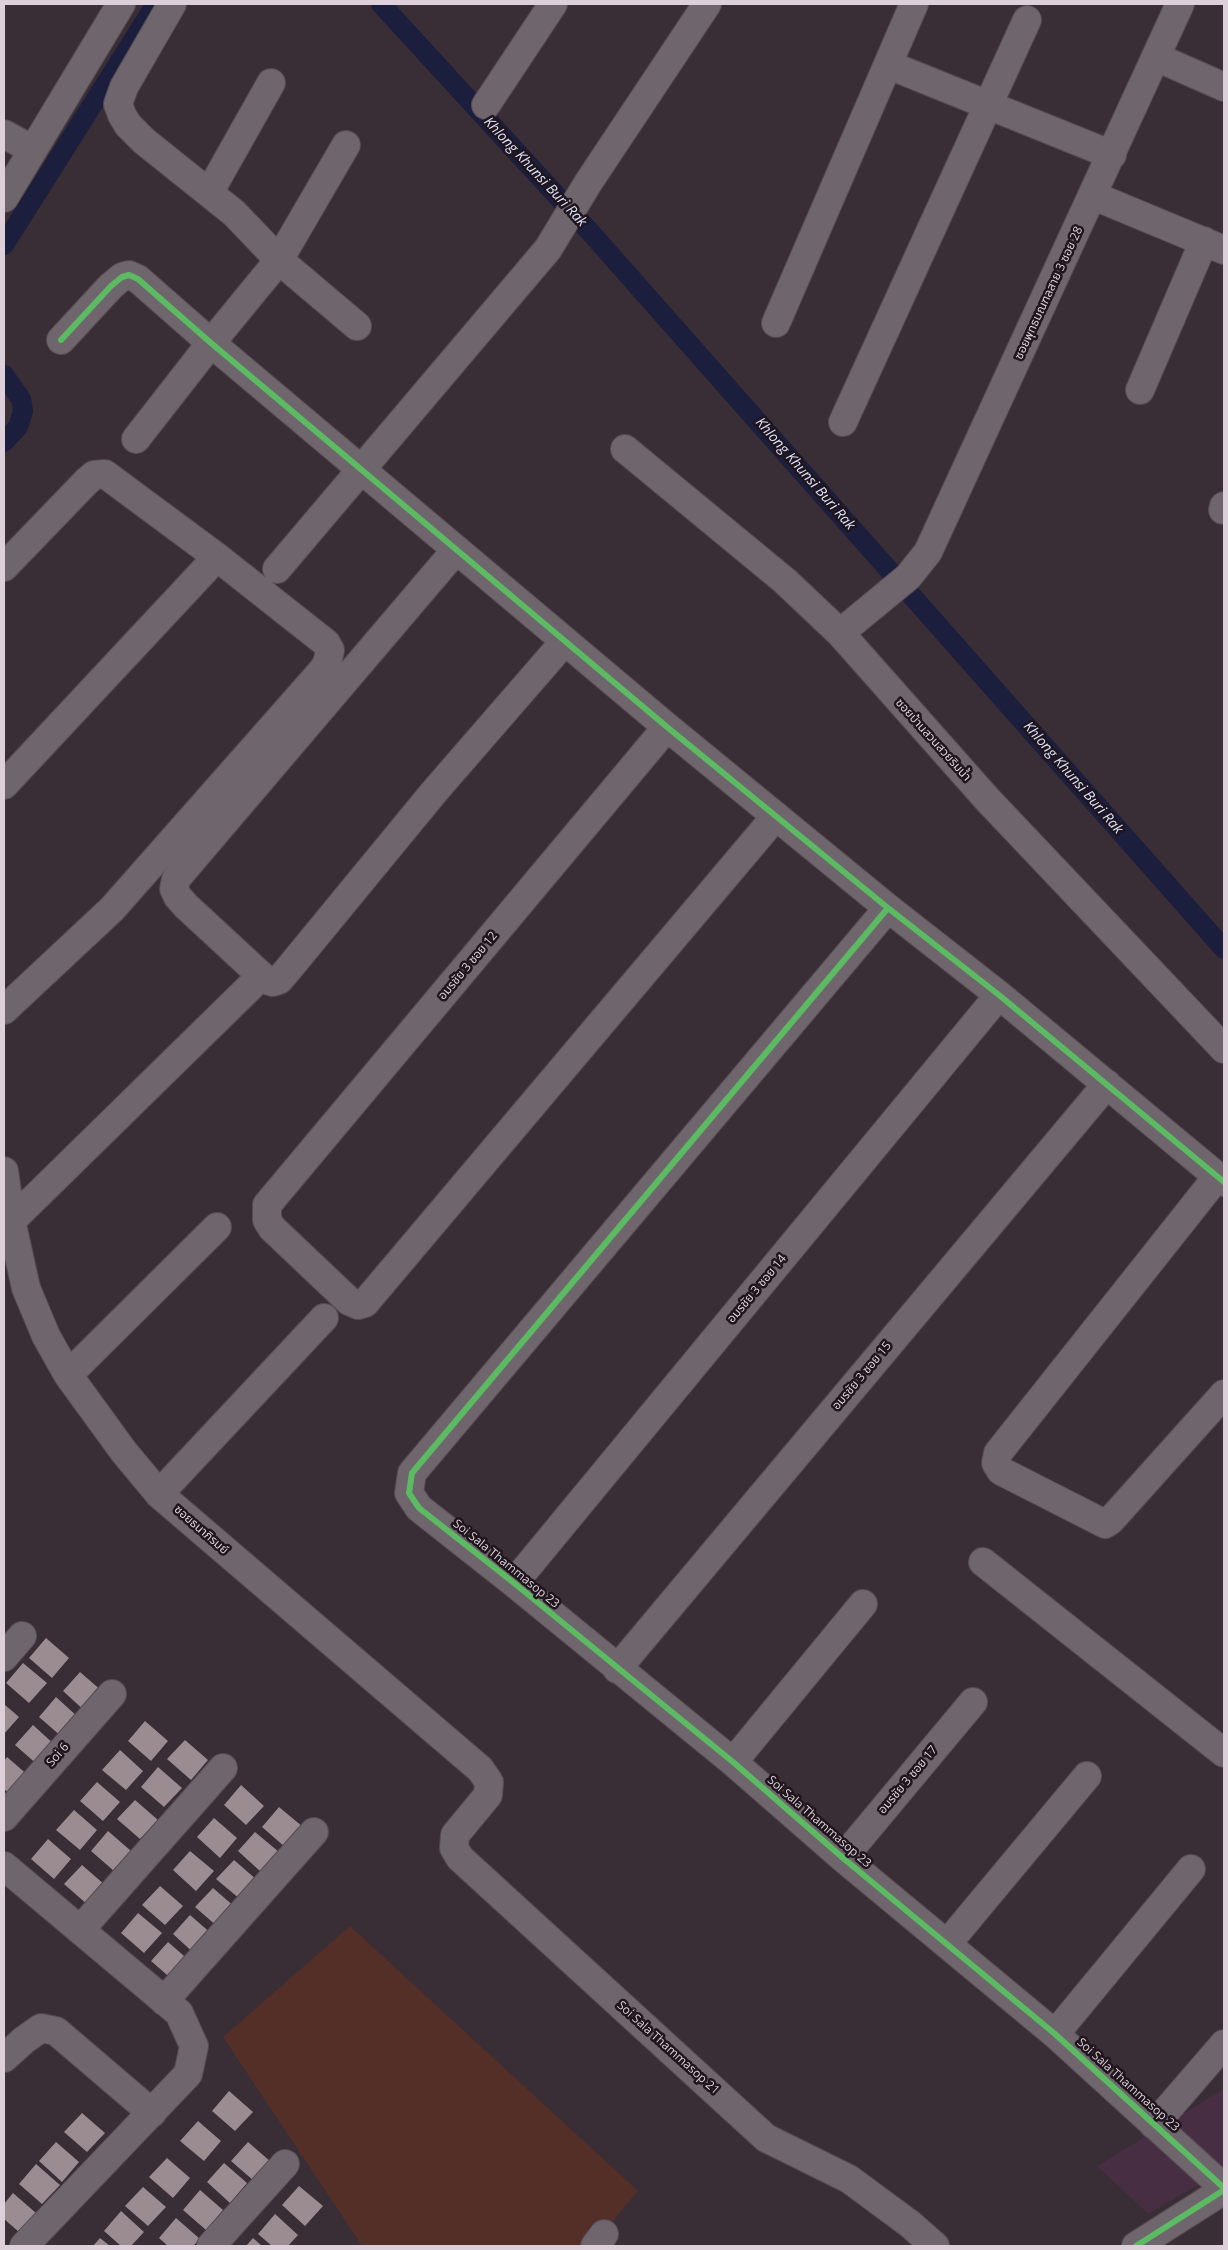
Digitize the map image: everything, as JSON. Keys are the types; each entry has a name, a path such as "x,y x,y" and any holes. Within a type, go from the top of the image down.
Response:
{"street":[{"path":"4,198 121,4"},
{"path":"172,4 124,87 118,104 128,125 144,141 249,228 279,260 357,326"},
{"path":"486,105 553,4"},
{"path":"776,323 890,65 914,4"},
{"name":"ซอยพุทธมณฑลสาย 3 ซอย 28","path":"840,633 873,608 908,577 928,552 1094,196 1180,4"},
{"path":"277,570 361,468 548,249 700,6"},
{"path":"843,422 1027,20"},
{"path":"1156,57 1224,87"},
{"path":"890,65 1112,155"},
{"path":"209,193 271,83"},
{"path":"4,134 32,150"},
{"path":"136,439 279,260 346,145"},
{"path":"1094,196 1214,246 1140,390"},
{"path":"60,340 110,286 122,277 129,275 138,279 211,343 668,727 888,908 999,994 1221,1179 998,1453 996,1463 1001,1471 1105,1524 1111,1520 1224,1394"},
{"name":"ซอยบ้านสวนสวยริมน้ำ","path":"625,449 785,581 840,633 987,799 1224,1049"},
{"path":"4,567 87,481 99,473 105,474 217,557 326,643 330,650 327,664 112,909 4,1010"},
{"path":"456,550 176,879 174,889 186,906 266,980 273,982 286,972 434,792 565,641"},
{"path":"4,784 217,557"},
{"name":"อมรชัย 3 ซอย 12","path":"668,727 267,1205 267,1220 272,1228 349,1301 358,1305 365,1303 776,816"},
{"name":"Soi Sala Thammasop 23","path":"888,908 412,1473 409,1493 419,1508 733,1762 843,1858 1055,2034 1224,2189"},
{"path":"7,1224 251,986"},
{"name":"อมรชัย 3 ซอย 14","path":"514,1583 999,994"},
{"name":"อมรชัย 3 ซอย 15","path":"616,1669 1107,1084"},
{"name":"ซอยธนาภิรมย์","path":"4,1171 7,1224 26,1288 46,1336 68,1376 97,1417 159,1494 480,1769 488,1782 488,1795 472,1814"},
{"path":"68,1376 217,1227"},
{"path":"159,1494 324,1318"},
{"path":"983,1562 1224,1753"},
{"path":"733,1762 863,1604"},
{"path":"4,1657 22,1636"},
{"name":"Soi 6","path":"4,1817 112,1694"},
{"name":"อมรชัย 3 ซอย 17","path":"843,1858 973,1702"},
{"path":"80,1930 223,1768"},
{"path":"947,1944 1086,1776"},
{"name":"Soi Sala Thammasop 21","path":"472,1814 455,1835 454,1848 460,1858 766,2138 849,2178 910,2224 935,2246"},
{"path":"164,2001 314,1832"},
{"path":"4,1866 179,2013 194,2046 188,2074 24,2246"},
{"path":"1055,2034 1191,1869"},
{"path":"4,2058 41,2028 56,2031 152,2113"},
{"path":"1154,2125 1224,2044"},
{"path":"211,2246 285,2164"},
{"path":"1136,2246 1224,2189"}],"shaded area":[{"path":"350,1926 638,2191 592,2246 362,2246 223,2037"},
{"path":"1224,2089 1224,2170 1148,2214 1097,2166"}],"building":[{"path":"46,1638 69,1658 52,1678 29,1658"},
{"path":"23,1663 47,1683 29,1703 6,1683"},
{"path":"80,1672 103,1692 86,1712 63,1691"},
{"path":"56,1697 79,1718 62,1737 39,1717"},
{"path":"4,1704 19,1717 4,1734"},
{"path":"145,1721 168,1741 151,1761 128,1741"},
{"path":"33,1725 56,1746 39,1766 15,1745"},
{"path":"185,1740 208,1760 191,1780 167,1759"},
{"path":"120,1750 143,1771 126,1790 102,1770"},
{"path":"7,1757 30,1777 13,1797 4,1789 4,1761"},
{"path":"158,1767 182,1788 164,1807 141,1787"},
{"path":"97,1782 120,1802 103,1821 80,1801"},
{"path":"241,1785 264,1806 246,1825 224,1805"},
{"path":"135,1800 158,1820 140,1839 117,1819"},
{"path":"279,1807 303,1827 285,1847 262,1827"},
{"path":"74,1810 97,1830 80,1850 56,1830"},
{"path":"214,1818 237,1838 220,1858 197,1837"},
{"path":"108,1831 131,1851 114,1871 91,1851"},
{"path":"255,1832 279,1852 261,1872 238,1851"},
{"path":"48,1839 71,1859 54,1879 31,1859"},
{"path":"190,1851 214,1871 196,1891 173,1870"},
{"path":"234,1860 257,1880 240,1899 216,1879"},
{"path":"82,1865 105,1885 88,1905 64,1884"},
{"path":"160,1886 183,1906 165,1925 142,1905"},
{"path":"213,1888 236,1908 218,1927 195,1907"},
{"path":"138,1913 162,1933 144,1953 121,1933"},
{"path":"190,1915 213,1935 196,1955 173,1934"},
{"path":"168,1942 191,1962 174,1981 151,1961"},
{"path":"229,2091 253,2112 235,2131 212,2111"},
{"path":"82,2113 105,2133 87,2152 64,2132"},
{"path":"198,2121 221,2141 204,2161 180,2141"},
{"path":"56,2142 79,2162 62,2182 39,2161"},
{"path":"248,2142 271,2162 254,2181 231,2161"},
{"path":"167,2158 190,2178 173,2198 149,2177"},
{"path":"224,2163 247,2183 230,2203 207,2182"},
{"path":"36,2164 60,2185 42,2204 19,2184"},
{"path":"299,2186 323,2206 305,2226 282,2205"},
{"path":"143,2187 166,2207 148,2226 125,2206"},
{"path":"200,2190 223,2210 206,2230 183,2210"},
{"path":"13,2193 36,2213 19,2232 4,2219 4,2204"},
{"path":"121,2211 144,2232 131,2246 121,2246 104,2231"},
{"path":"275,2214 298,2235 288,2246 272,2246 258,2234"},
{"path":"176,2218 200,2239 193,2246 168,2246 159,2238"},
{"path":"100,2238 110,2246 93,2246"},
{"path":"253,2238 262,2246 246,2246"}],"waterway":[{"path":"4,245 156,4"},
{"name":"Khlong Khunsi Buri Rak","path":"381,4 591,233 1224,949"},
{"path":"4,375 21,399 23,411 18,427 4,442"}],"cycle path":[{"path":"61,340 111,286 122,277 129,275 138,279 211,343 667,727 888,908 999,995 1224,1182"},
{"path":"888,908 412,1473 409,1493 419,1508 733,1762 843,1858 1055,2034 1224,2188"},
{"path":"1136,2246 1224,2190"}]}
